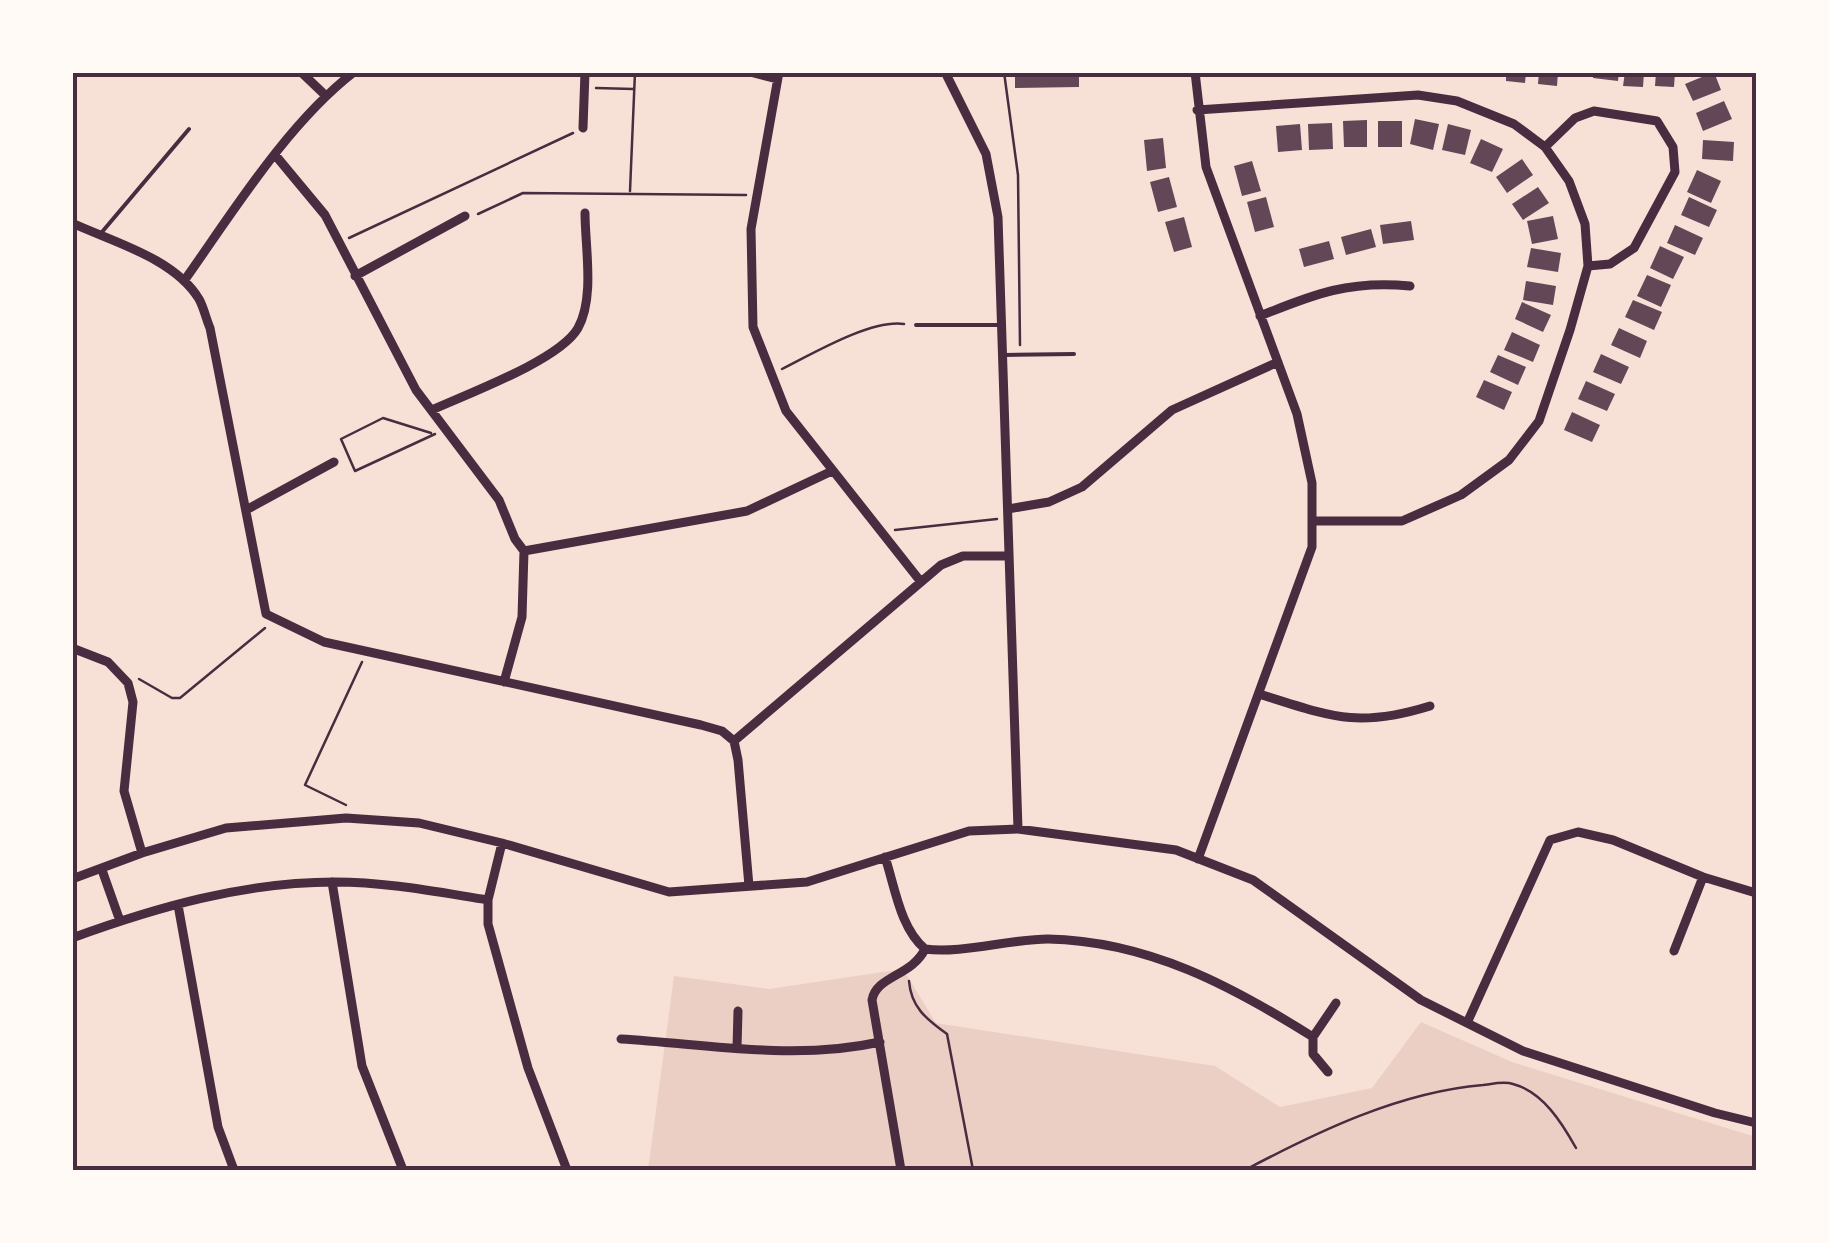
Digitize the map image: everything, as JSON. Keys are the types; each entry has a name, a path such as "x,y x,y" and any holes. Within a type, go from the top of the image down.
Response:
{"street":[{"path":"301,72 325,95"},
{"path":"184,281 299,122 354,72"},
{"path":"583,128 585,72"},
{"path":"750,72 778,76 751,229 753,327 786,411 921,582"},
{"path":"1195,72 1206,167 1296,414 1312,483 1312,547 1198,859"},
{"path":"948,73 986,154 998,217 1018,829"},
{"path":"1198,110 1418,95 1457,102 1514,124 1546,148 1570,180 1585,224 1588,266 1538,421 1509,460 1462,495 1402,521 1312,521"},
{"path":"1546,148 1575,118 1594,111 1657,122 1674,148 1675,172 1634,248 1610,264 1588,266"},
{"path":"276,156 325,215 416,390 499,500 514,538 524,551 522,617 504,682"},
{"path":"432,410 550,355 578,329 586,299 585,213"},
{"path":"355,276 465,216"},
{"path":"72,223 162,265 184,281 199,300 210,328 266,614 324,642 722,732 734,741 738,760 749,886"},
{"path":"1260,316 1332,288 1381,283 1410,286"},
{"path":"1008,514 1082,487 1172,410 1278,362"},
{"path":"246,510 334,462"},
{"path":"524,551 747,511 832,472"},
{"path":"734,741 953,559 1008,556"},
{"path":"72,648 108,662 128,683 133,702 124,792 142,853"},
{"path":"1259,694 1332,716 1374,720 1430,706"},
{"path":"72,879 226,828 346,818 419,823 669,892 808,882 969,830 1018,829 1176,850 1253,880 1421,1000 1523,1051 1756,1123"},
{"path":"1468,1024 1550,840 1578,832 1612,840 1704,878 1756,892"},
{"path":"502,843 488,900 488,924 528,1068 567,1170"},
{"path":"885,857 910,932 925,949"},
{"path":"102,870 120,921"},
{"path":"1674,950 1704,878"},
{"path":"72,938 220,893 332,882 383,884 488,900"},
{"path":"332,882 362,1066 403,1170"},
{"path":"178,904 218,1127 234,1170"},
{"path":"901,1170 874,992 880,984 908,971 925,949 1048,939 1117,948 1194,970 1255,1000 1313,1038"},
{"path":"1328,1072 1313,1054 1313,1038 1336,1002"},
{"path":"737,1048 738,1011"},
{"path":"622,1039 809,1051 880,1042"}],"lane":[{"path":"99,235 189,129"},
{"path":"916,326 1003,325"},
{"path":"1004,354 1074,354"}],"path":[{"path":"630,192 635,72"},
{"path":"1004,72 1018,175 1020,354"},
{"path":"584,87 634,89"},
{"path":"339,243 583,128"},
{"path":"465,216 476,216 523,193 757,196"},
{"path":"772,374 846,338 895,322 916,326"},
{"path":"434,434 384,418 341,439 354,472 446,429"},
{"path":"884,535 894,530 1008,514"},
{"path":"128,683 141,678 172,698 180,698 278,617"},
{"path":"346,818 346,804 306,785 367,652"},
{"path":"908,971 910,994 916,1007 947,1034 974,1170"},
{"path":"1245,1170 1305,1138 1401,1102 1465,1087 1511,1083 1534,1094 1559,1119 1576,1148"}],"shaded area":[{"path":"903,969 936,1023 1215,1066 1280,1107 1372,1088 1421,1022 1512,1062 1756,1137 1756,1170 648,1170 674,976 769,989"}],"building":[{"path":"1015,72 1079,72 1079,87 1015,88"},
{"path":"1506,72 1526,72 1525,83 1506,81"},
{"path":"1539,72 1558,72 1557,86 1538,84"},
{"path":"1594,72 1619,72 1618,81 1593,78"},
{"path":"1625,72 1644,72 1643,87 1623,86"},
{"path":"1656,72 1675,72 1674,87 1655,86"},
{"path":"1714,72 1721,90 1693,101 1685,84"},
{"path":"1724,101 1732,119 1703,131 1696,113"},
{"path":"1415,119 1439,124 1433,150 1410,144"},
{"path":"1367,120 1367,147 1344,147 1343,121"},
{"path":"1378,121 1402,121 1402,147 1378,147"},
{"path":"1332,123 1333,149 1309,150 1308,124"},
{"path":"1300,124 1302,150 1278,152 1276,126"},
{"path":"1448,124 1471,130 1465,155 1442,150"},
{"path":"1163,138 1166,168 1147,171 1144,140"},
{"path":"1481,139 1503,149 1492,172 1470,163"},
{"path":"1703,140 1734,142 1733,161 1702,159"},
{"path":"1522,159 1533,175 1507,193 1496,177"},
{"path":"1252,161 1261,191 1242,196 1234,166"},
{"path":"1697,170 1721,181 1711,203 1687,192"},
{"path":"1169,177 1177,207 1158,212 1150,182"},
{"path":"1538,187 1549,203 1523,220 1512,204"},
{"path":"1266,197 1274,227 1255,232 1247,202"},
{"path":"1689,197 1717,210 1709,227 1681,215"},
{"path":"1553,216 1558,239 1532,244 1527,221"},
{"path":"1184,217 1192,247 1174,252 1165,222"},
{"path":"1411,221 1414,240 1383,244 1380,225"},
{"path":"1675,225 1703,238 1695,255 1667,243"},
{"path":"1371,229 1376,247 1346,255 1341,237"},
{"path":"1329,241 1334,259 1304,267 1299,249"},
{"path":"1660,246 1684,257 1673,279 1650,268"},
{"path":"1531,248 1561,253 1558,272 1527,267"},
{"path":"1647,275 1671,285 1661,307 1637,296"},
{"path":"1526,281 1556,286 1553,305 1523,300"},
{"path":"1633,300 1662,312 1654,330 1625,317"},
{"path":"1522,302 1551,315 1543,332 1515,319"},
{"path":"1619,328 1647,341 1640,358 1611,345"},
{"path":"1512,332 1540,345 1533,362 1504,350"},
{"path":"1601,354 1629,367 1621,384 1593,372"},
{"path":"1498,355 1526,367 1518,385 1490,372"},
{"path":"1484,380 1512,392 1504,410 1476,397"},
{"path":"1586,381 1615,394 1607,411 1578,399"},
{"path":"1572,412 1600,425 1592,442 1564,430"}]}
